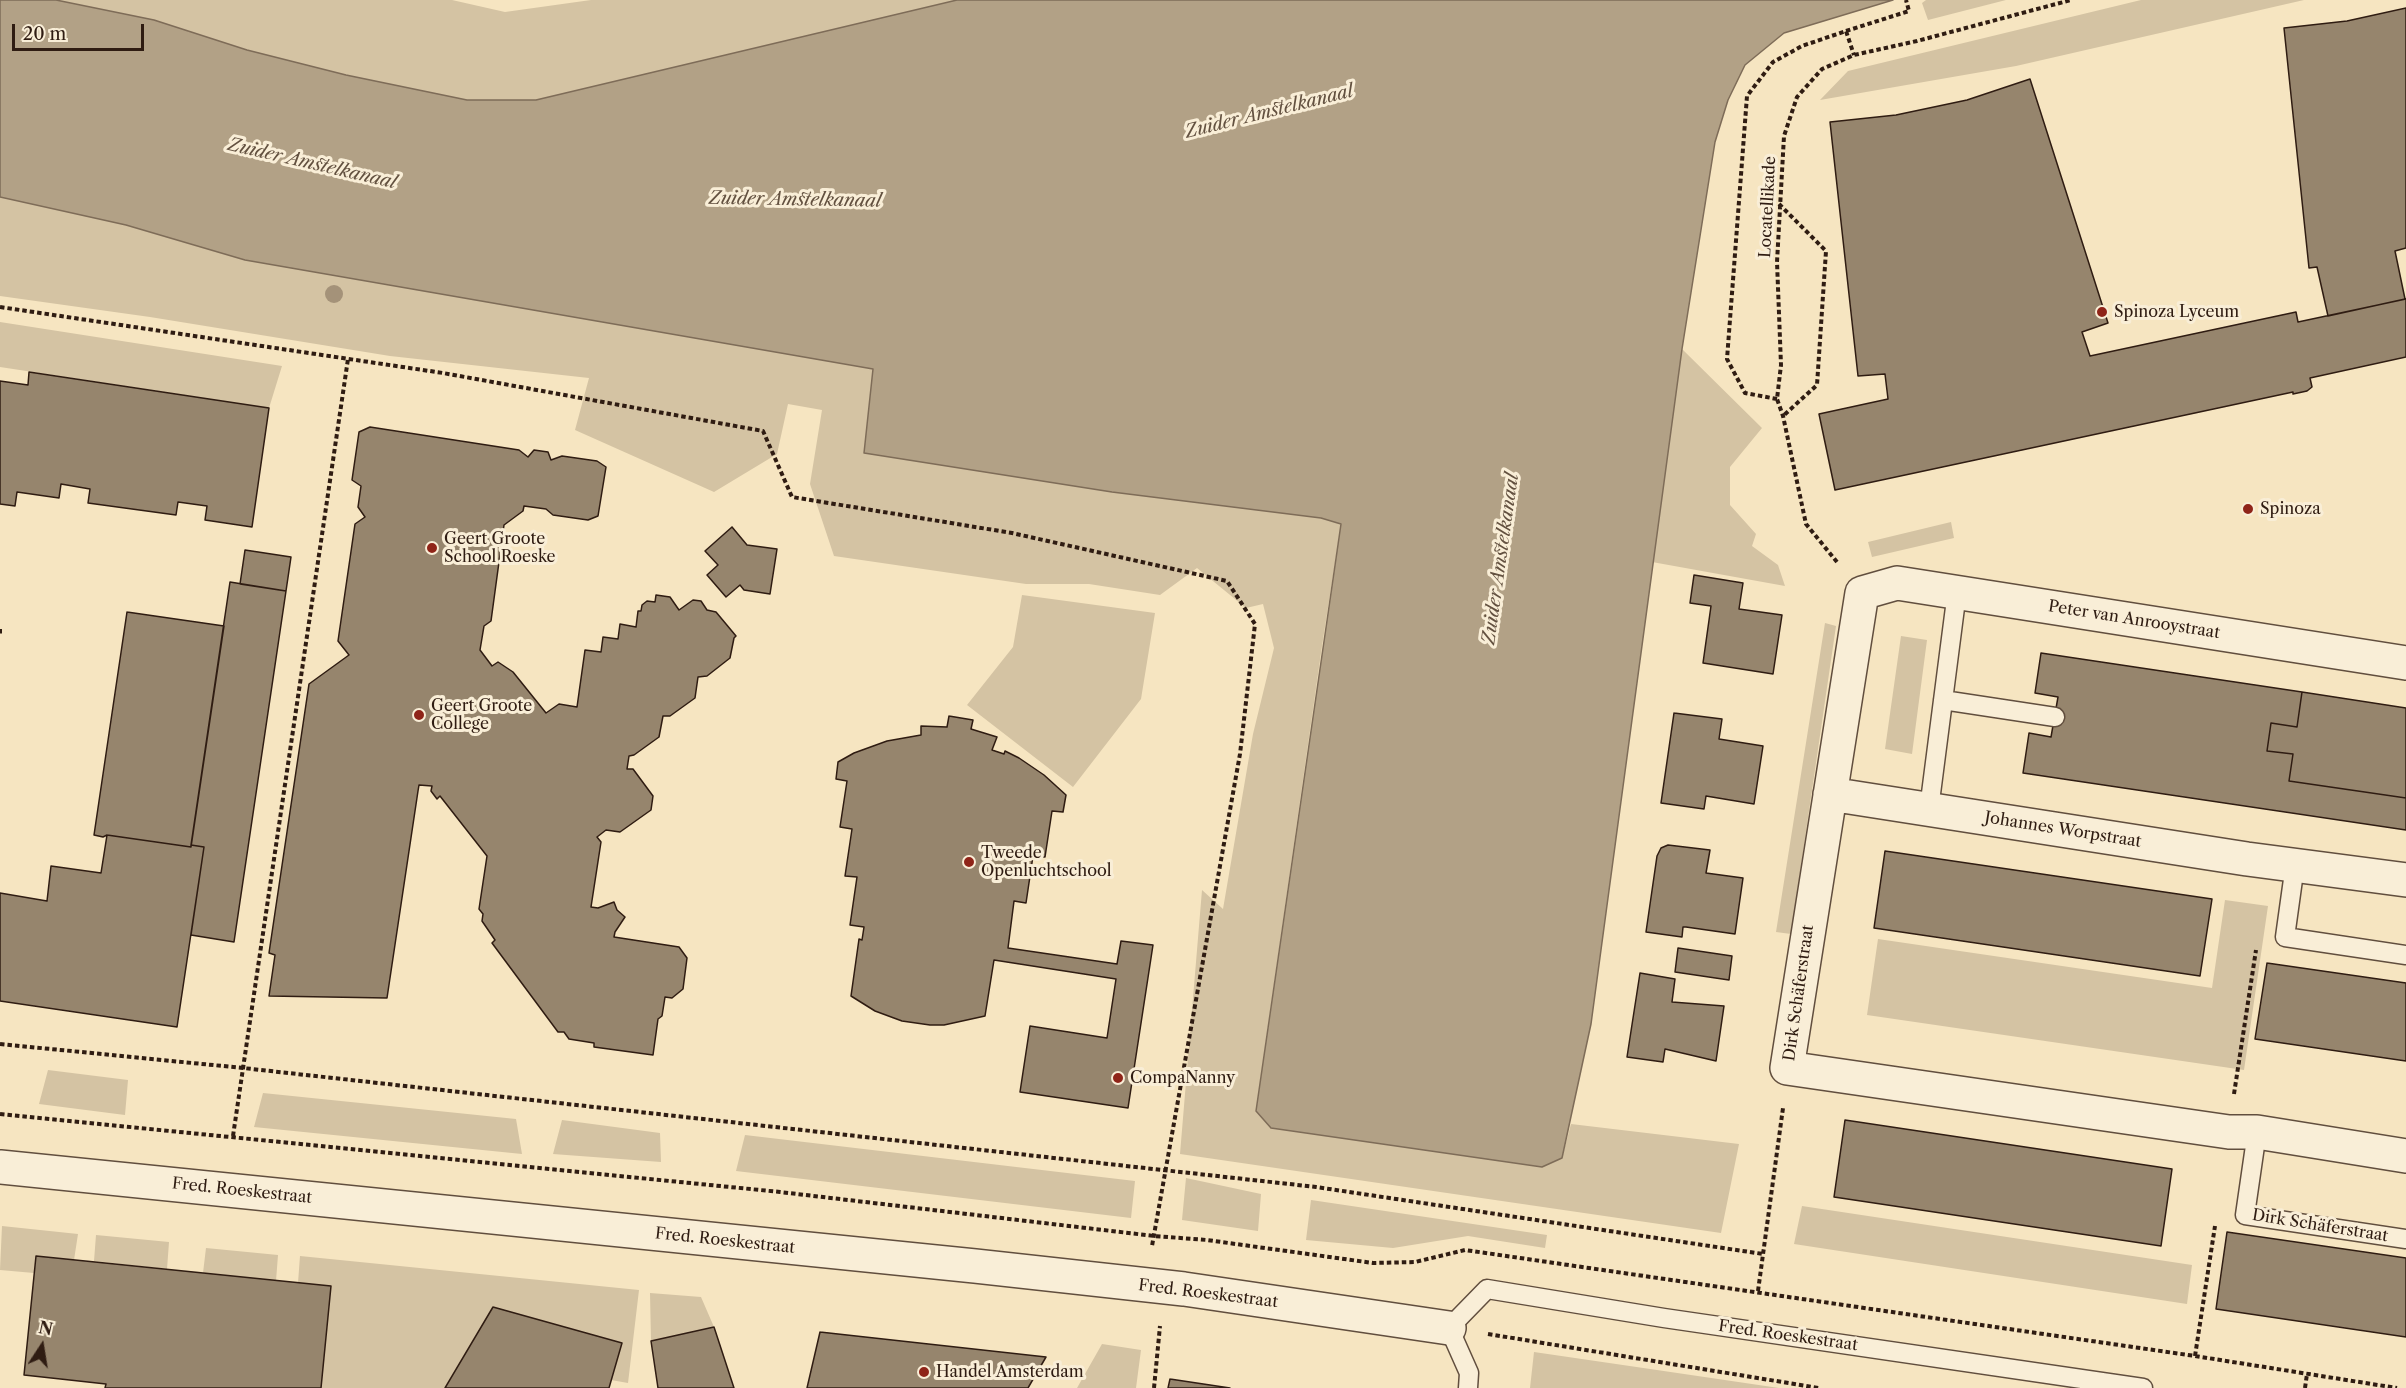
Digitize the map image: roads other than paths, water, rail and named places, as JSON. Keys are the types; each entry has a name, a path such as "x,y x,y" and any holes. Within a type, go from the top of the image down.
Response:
{"street":[{"name":"Peter van Anrooystraat","path":"1862,593 1897,583 2406,663"},
{"name":"Dirk Schäferstraat","path":"1862,593 1787,1068 2229,1132 2257,1132 2406,1156"},
{"name":"Johannes Worpstraat","path":"1830,794 2406,880"},
{"name":"Fred. Roeskestraat","path":"0,1167 1164,1287 1449,1328"}],"lane":[{"path":"1929,809 1957,592"},
{"path":"1943,700 2055,717"},
{"path":"2295,865 2285,938 2406,955"},
{"name":"Dirk Schäferstraat","path":"2257,1132 2245,1215 2406,1239"},
{"name":"Fred. Roeskestraat","path":"1449,1328 1487,1289 1664,1318 2143,1388"},
{"path":"1449,1328 1469,1373 1468,1388"}],"water":[{"name":"Zuider Amstelkanaal","path":"0,0 56,0 154,20 247,50 346,75 467,100 536,100 957,0 1893,0 1784,33 1745,65 1728,100 1715,142 1682,349 1591,1024 1562,1158 1542,1167 1271,1128 1256,1111 1341,524 1321,518 1112,492 864,453 873,369 245,260 126,225 0,197"}],"place":[{"name":"Spinoza Lyceum","path":"2102,312"},
{"name":"Spinoza","path":"2248,509"},
{"name":"Geert Groote School Roeske","path":"432,548"},
{"name":"Geert Groote College","path":"419,715"},
{"name":"Tweede Openluchtschool","path":"969,862"},
{"name":"CompaNanny","path":"1118,1078"},
{"name":"Handel Amsterdam","path":"924,1372"}]}
